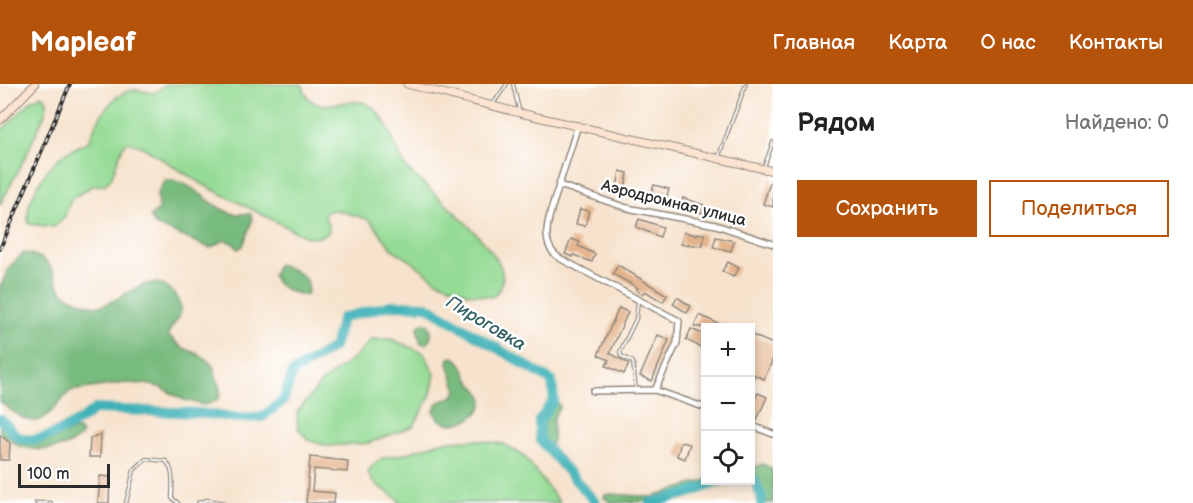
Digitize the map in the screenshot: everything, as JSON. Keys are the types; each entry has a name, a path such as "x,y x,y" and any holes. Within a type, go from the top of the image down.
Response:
{"main road":[{"path":"0,120 35,84"},
{"path":"407,84 520,113 773,171"}],"street":[{"path":"578,125 546,235 552,252 561,259 679,321 677,343 655,390"},
{"name":"Аэродромная улица","path":"559,184 627,208 716,225 773,243"},
{"path":"593,391 655,390 701,407"},
{"path":"755,427 773,434"}],"lane":[{"path":"492,106 507,84"},
{"path":"513,84 520,113"},
{"path":"718,158 746,84"},
{"path":"763,168 773,142"},
{"path":"636,390 633,363 621,356 620,352 636,319 638,298"},
{"path":"126,503 134,470 146,459 166,461 170,466 172,498 178,503"},
{"path":"198,503 207,500 225,503"},
{"path":"36,503 51,503"}],"green space":[{"path":"166,84 302,84 307,96 321,105 359,102 369,105 386,125 407,169 473,230 495,257 503,276 498,291 492,297 467,293 437,281 392,249 367,219 336,210 324,215 329,227 328,233 316,238 304,236 202,184 141,146 128,142 123,146 111,179 104,185 92,186 71,200 64,218 54,227 29,224 29,207 42,178 60,157 89,141 101,116 112,101 127,92 136,90 155,93"},
{"path":"42,95 47,103 46,111 26,156 0,205 0,132 31,101"},
{"path":"165,180 183,183 231,213 251,214 252,221 243,246 238,249 234,244 225,240 210,248 155,225 151,216 159,210 157,194"},
{"path":"24,253 37,256 45,261 59,288 65,294 91,305 101,306 109,303 145,284 163,285 172,291 180,304 181,312 168,335 181,347 204,357 213,366 220,396 216,401 204,405 184,400 160,387 125,383 70,391 52,411 38,420 31,421 13,412 0,402 0,288 10,266"},
{"path":"279,264 305,279 308,284 306,295 290,291 278,284 273,275"},
{"path":"422,323 427,323 431,331 427,344 421,343 418,334 418,327"},
{"path":"372,339 391,339 424,353 435,374 431,394 414,426 369,443 328,446 308,440 298,428 297,412 322,382 356,356"},
{"path":"454,357 460,362 470,381 481,394 483,403 473,416 456,424 439,419 434,411 437,403 452,397 457,391 448,363 449,358"},
{"path":"557,404 560,407 553,423 551,446 546,441 543,430 548,413"},
{"path":"0,424 21,440 36,443 74,430 79,430 82,434 77,440 62,447 27,448 0,434"},
{"path":"477,440 504,444 524,456 560,503 399,503 399,500 373,482 368,472 382,458 404,454 444,441"},
{"path":"763,464 773,470 773,503 764,503 760,483 755,476 755,467"},
{"path":"701,482 701,485 712,485 695,495 678,500 612,503 604,498 605,495 612,494 652,497"}],"building":[{"path":"620,171 628,173 625,189 617,187"},
{"path":"773,177 773,207 763,204"},
{"path":"654,185 669,189 666,200 651,195"},
{"path":"683,198 704,205 702,213 681,206"},
{"path":"580,209 589,211 585,226 576,224"},
{"path":"639,219 663,227 660,237 636,227"},
{"path":"684,232 704,234 703,246 681,244"},
{"path":"716,237 734,241 731,251 713,247"},
{"path":"571,239 580,242 578,246 595,254 592,262 565,254"},
{"path":"728,262 739,268 733,277 722,271"},
{"path":"618,265 667,295 663,302 645,291 642,294 636,290 638,288 613,274"},
{"path":"677,297 691,306 687,313 673,304"},
{"path":"619,308 628,312 610,353 629,364 624,374 606,366 609,360 598,355"},
{"path":"699,315 717,323 701,323 701,327 694,327"},
{"path":"691,329 701,333 701,347 686,340"},
{"path":"658,335 669,340 652,381 640,376"},
{"path":"755,336 773,344 773,359 764,379 755,375"},
{"path":"758,393 767,397 756,422 755,422 755,399"},
{"path":"101,434 100,457 89,457 90,438"},
{"path":"0,435 10,443 9,460 0,460"},
{"path":"681,442 690,444 685,459 677,456"},
{"path":"310,457 348,461 347,472 314,469 312,491 335,493 334,503 306,503"},
{"path":"100,476 110,477 109,503 98,503"}],"waterway":[{"name":"Пироговка","path":"0,419 17,436 36,439 47,437 69,427 95,409 199,413 238,418 262,417 283,401 293,372 334,347 342,318 391,305 427,306 552,381 554,400 539,421 540,440 596,503"},
{"name":"Пироговка","path":"755,481 762,498 761,503"},
{"name":"Пироговка","path":"650,503 690,493 710,485"}],"railway":[{"path":"0,249 70,84"}]}
